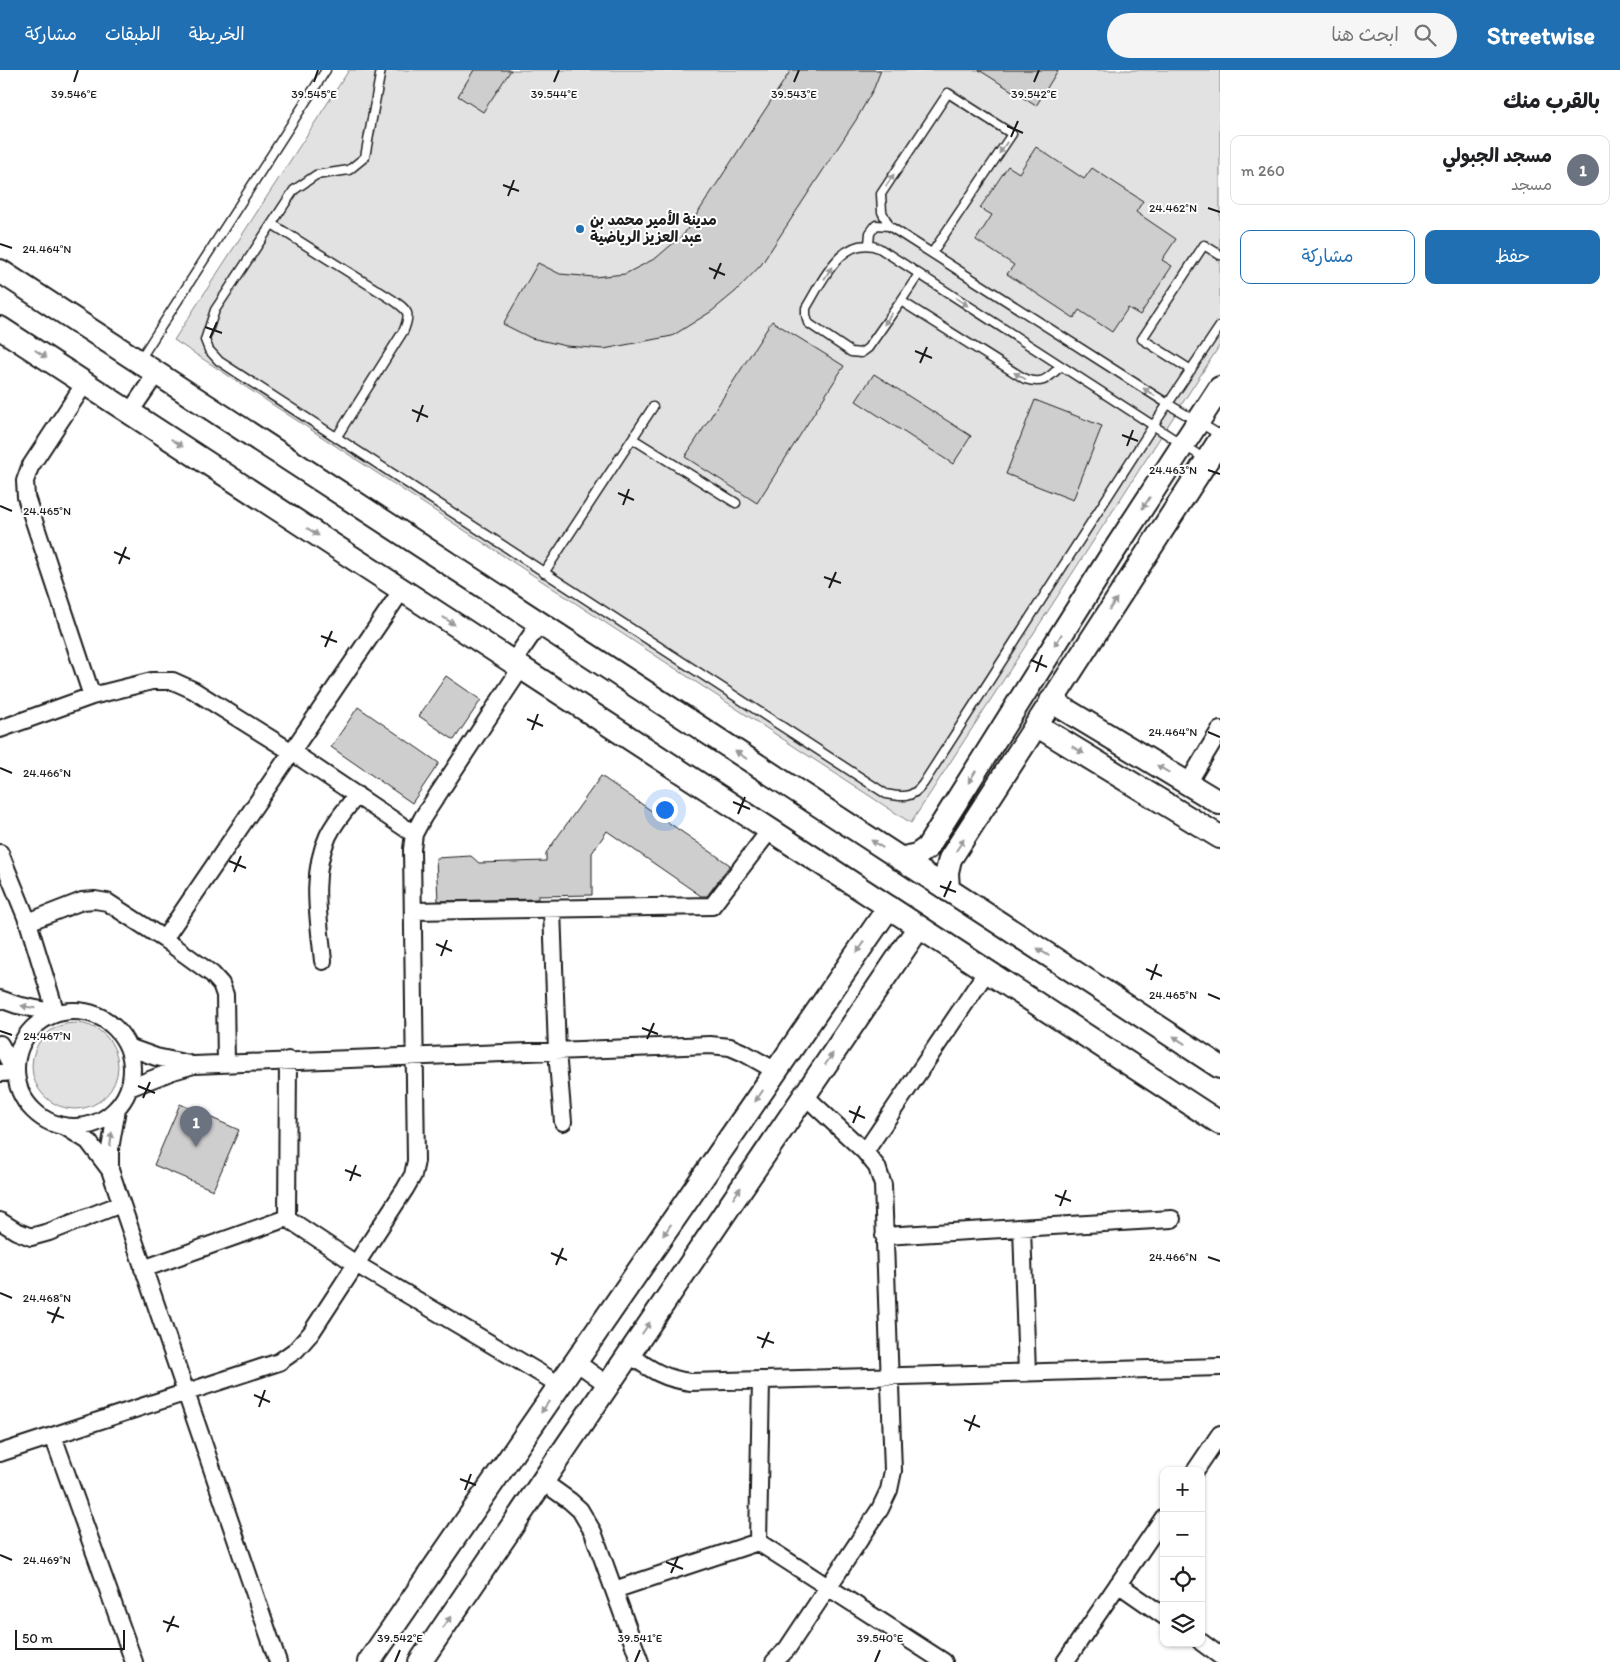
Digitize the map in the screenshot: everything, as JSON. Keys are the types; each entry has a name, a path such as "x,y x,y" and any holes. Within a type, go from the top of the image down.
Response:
{"street":[{"path":"0,271 1220,1067"},
{"path":"0,328 1220,1123"},
{"path":"130,412 147,368"},
{"path":"85,383 30,467 25,481 26,496 92,696"},
{"path":"900,859 917,855 927,848 1105,565 1220,388"},
{"path":"948,890 947,872 950,859 1220,440"},
{"path":"164,939 402,590"},
{"path":"0,1453 280,1362 296,1350 311,1333 356,1264 413,1175 416,1161 412,849 414,834 517,665 539,624"},
{"path":"0,729 92,696 152,681 173,681 193,690 292,752 414,834"},
{"path":"1051,701 1220,803"},
{"path":"1036,725 1220,837"},
{"path":"1188,784 1220,730"},
{"path":"323,961 317,881 322,852 333,827 357,795"},
{"path":"413,911 712,906 770,830"},
{"path":"0,853 28,922 56,1013"},
{"path":"28,922 82,901 95,900 108,902 164,939 212,974 221,984 225,995 226,1063"},
{"path":"369,1662 889,907"},
{"path":"552,908 557,1051 563,1122"},
{"path":"420,1662 919,927"},
{"path":"865,1152 987,971"},
{"path":"0,999 17,1005 56,1013"},
{"path":"8,1073 26,1035 39,1021 56,1013 76,1010 94,1014 111,1023 124,1038 131,1056 132,1075 127,1093 117,1109 110,1142 110,1170 278,1662"},
{"path":"0,1044 8,1073 30,1108 46,1120 64,1126 78,1134 88,1142 110,1170"},
{"path":"129,1088 164,1074 194,1065 710,1045 730,1047 776,1072"},
{"path":"128,1047 156,1057 194,1065"},
{"path":"287,1218 288,1060"},
{"path":"774,1662 787,1649 880,1508 889,1490 893,1472 882,1185 877,1167 865,1152 804,1096"},
{"path":"64,1126 83,1127 102,1120 117,1109"},
{"path":"0,1221 16,1231 31,1237 49,1232 121,1204"},
{"path":"287,1218 356,1264 560,1385"},
{"path":"143,1269 287,1218"},
{"path":"884,1236 1172,1220"},
{"path":"1022,1228 1027,1373"},
{"path":"628,1354 655,1373 674,1380 690,1382 1220,1367"},
{"path":"576,1362 608,1385"},
{"path":"758,1542 761,1380"},
{"path":"1198,1467 1220,1434"},
{"path":"53,1436 134,1662"},
{"path":"542,1481 580,1510 593,1532 640,1662"},
{"path":"1065,1662 1160,1523"},
{"path":"758,1542 944,1662"},
{"path":"614,1590 758,1542"},
{"path":"1118,1584 1160,1613"},
{"path":"1205,1645 1220,1656"}],"lane":[{"path":"147,368 326,70"},
{"path":"381,70 365,157 349,170 316,175 306,180 294,190 215,310 204,340 209,350 219,361 336,438 886,794 910,796 918,791 923,784 1220,326"},
{"path":"889,226 882,212 881,194 948,94 1012,134 932,253"},
{"path":"272,224 406,310 408,318 404,330 336,438"},
{"path":"869,244 870,233 876,225 889,226 1168,404 1220,435"},
{"path":"919,274 868,348 861,353 851,352 808,323 806,308 835,263 844,252 856,245 869,244 879,248 1207,460"},
{"path":"1191,370 1142,339 1204,245 1220,255"},
{"path":"901,301 1025,380 1035,382 1046,380 1061,366"},
{"path":"544,573 654,407"},
{"path":"633,439 736,503"}],"shaded area":[{"path":"349,70 1220,70 1220,345 911,823 174,340"},
{"path":"75,1023 91,1027 105,1036 114,1050 118,1066 114,1082 105,1096 91,1105 75,1109 59,1105 45,1096 36,1082 32,1066 36,1050 45,1036 59,1027"}],"building":[{"path":"474,70 511,70 483,112 458,96"},
{"path":"791,70 881,70 874,88 856,120 761,265 735,292 712,311 672,336 604,349 566,346 531,338 503,324 538,263 560,274 594,277 625,274 656,258 684,234"},
{"path":"979,70 1058,70 1036,106"},
{"path":"1036,147 1084,179 1092,168 1143,201 1136,212 1176,239 1162,260 1172,266 1140,315 1128,308 1112,332 1079,310 1074,318 1007,274 1014,265 976,240 992,215 980,208 1008,166 1019,173"},
{"path":"772,321 844,366 757,503 685,457"},
{"path":"874,374 971,436 953,464 856,401"},
{"path":"1035,400 1102,426 1073,500 1006,474"},
{"path":"446,676 481,700 454,740 419,716"},
{"path":"358,707 439,763 412,803 331,747"},
{"path":"601,776 730,865 707,896 701,896 607,831 592,853 592,895 538,896 538,899 438,901 436,858 471,856 479,863 546,861 546,853"},
{"path":"180,1104 239,1130 213,1190 154,1165"}],"place":[{"name":"مدينة الأمير محمد بن عبد العزيز الرياضية","path":"580,229"},
{"name":"مسجد الجبولي","path":"196,1147"}]}
